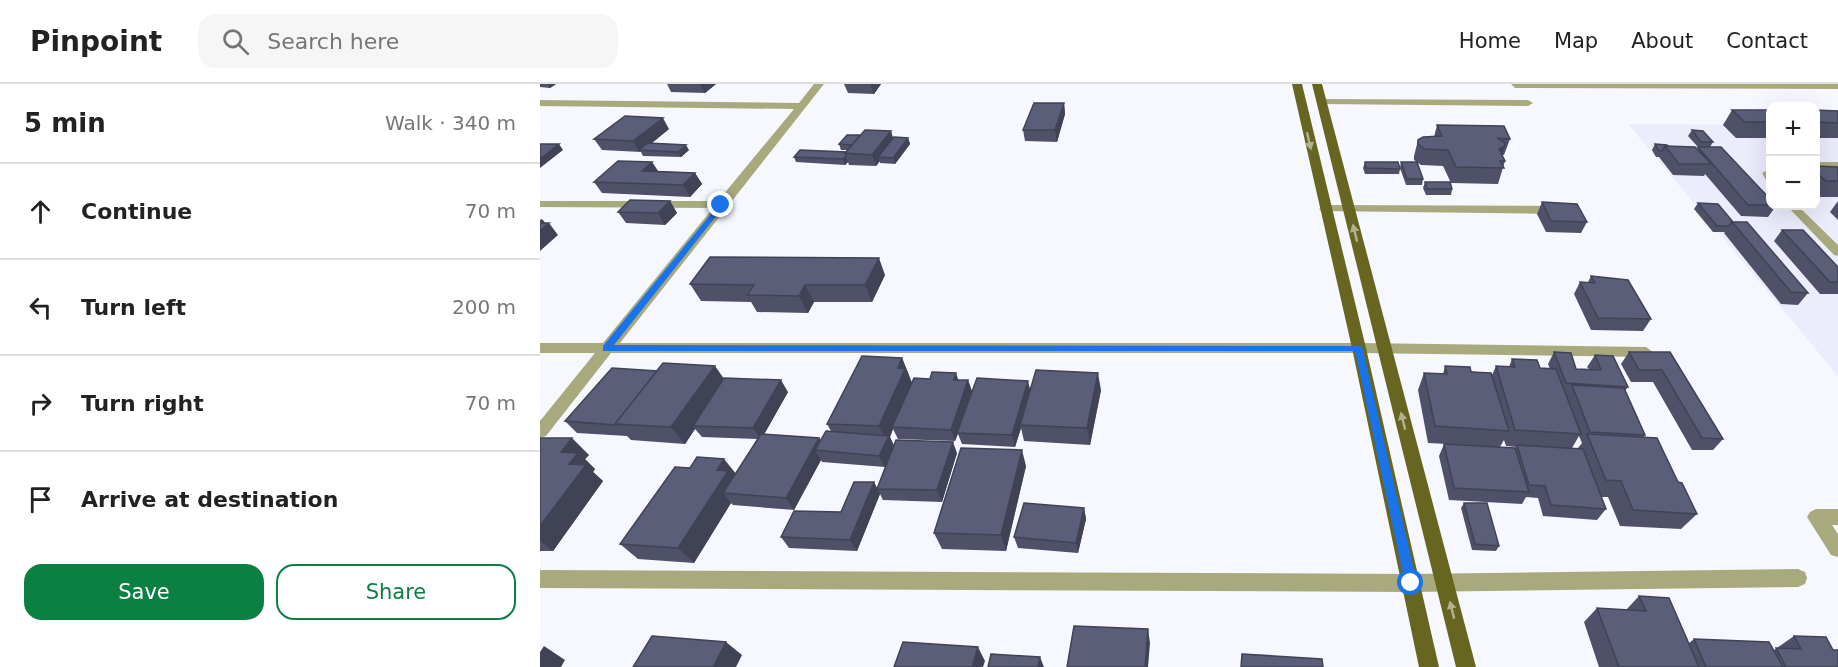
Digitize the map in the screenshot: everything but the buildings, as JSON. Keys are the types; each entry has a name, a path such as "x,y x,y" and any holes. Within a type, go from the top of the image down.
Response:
{"main road":[{"path":"1297,84 1359,348 1429,667"},
{"path":"1317,84 1466,667"}],"street":[{"path":"540,432 819,84"},
{"path":"1321,101 1528,103 1515,85"},
{"path":"1515,85 1838,86"},
{"path":"540,103 801,106"},
{"path":"1820,165 1838,165"},
{"path":"540,204 721,205"},
{"path":"1325,209 1569,210"},
{"path":"1796,210 1838,252"},
{"path":"540,348 1385,348 1646,352"},
{"path":"1838,517 1816,517 1838,549"},
{"path":"540,579 1445,583 1798,578"}],"shaded area":[{"path":"1628,124 1766,125 1766,210 1820,210 1820,125 1838,125 1838,376"}],"route":[{"path":"721,205 606,348 1359,348 1411,583"}]}
